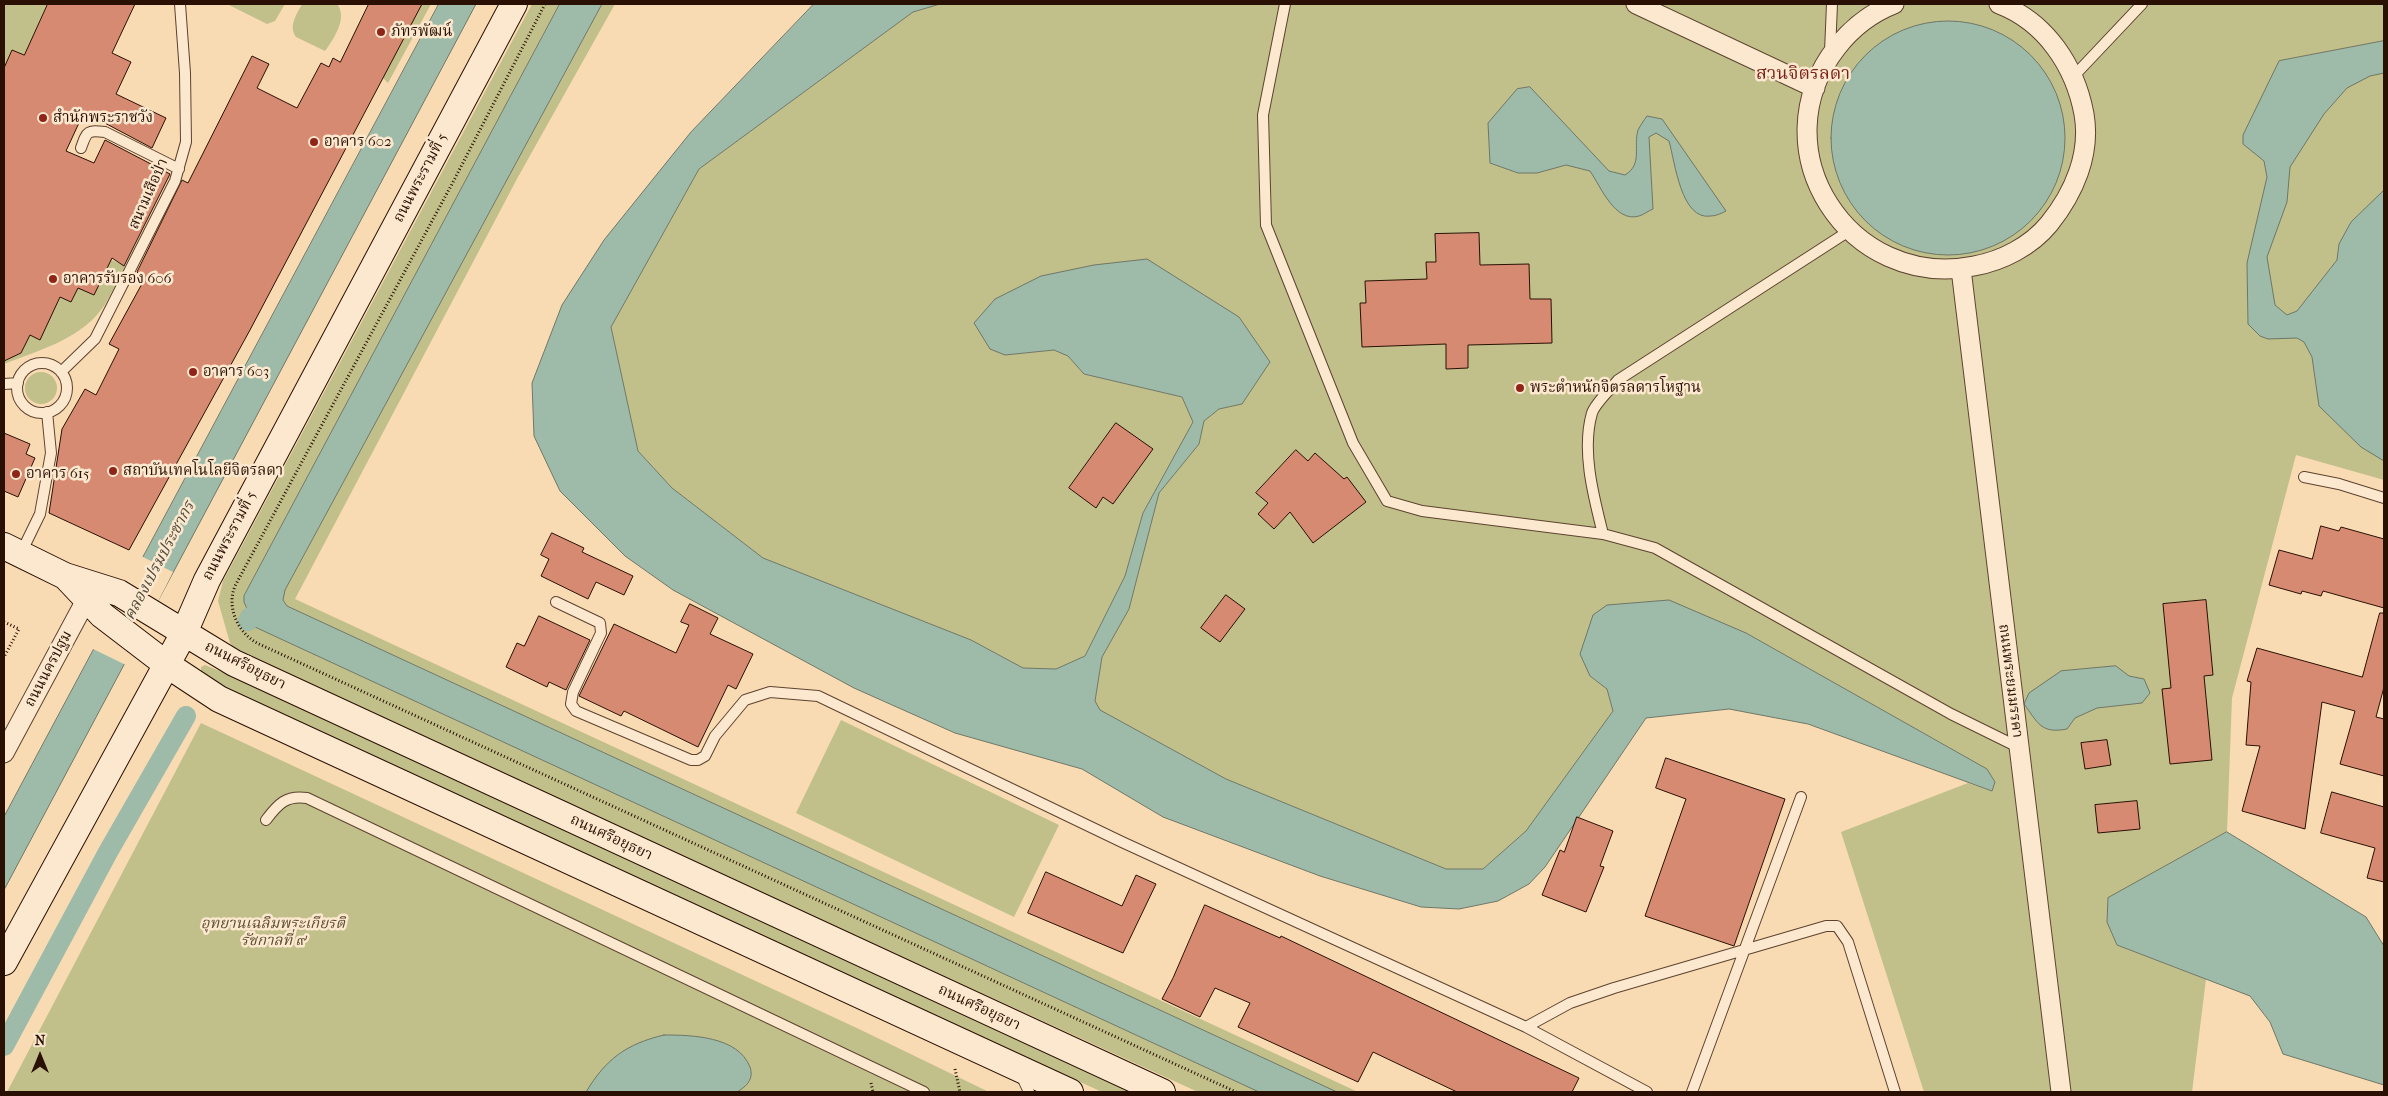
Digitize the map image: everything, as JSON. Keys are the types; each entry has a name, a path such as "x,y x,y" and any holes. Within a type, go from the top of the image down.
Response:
{"main road":[{"name":"ถนนพระรามที่ 5","path":"4,962 184,632 207,580 514,4"},
{"name":"ถนนศรีอยุธยา","path":"12,550 65,576 94,599 145,648 220,699 1070,1092"},
{"name":"ถนนศรีอยุธยา","path":"94,599 119,593 234,664 1162,1092"}],"street":[{"path":"1636,4 1814,88"},
{"path":"1894,4 1863,21 1845,37 1830,56 1814,88 1807,121 1808,145 1812,169 1829,206 1849,231 1868,246 1889,258 1912,266 1936,269 1961,269 1984,264 2007,256 2021,247 2046,227 2062,208 2073,187 2081,164 2085,140 2084,116 2079,92 2073,77 2058,49 2042,31 2023,16 1999,4"},
{"name":"ถนนพระยมมรรคา","path":"1961,269 2061,1092"},
{"name":"ถนนนครปฐม","path":"4,753 94,599"}],"lane":[{"name":"สนามเสือป่า","path":"61,372 95,339 175,181 186,142 184,30 180,4"},
{"path":"1285,4 1263,115 1266,225 1353,443 1387,501 1422,511 1603,534 1655,548 1951,714 2018,747"},
{"path":"1830,56 1832,4"},
{"path":"2073,77 2142,4"},
{"path":"81,148 86,134 92,130 105,132 178,169"},
{"path":"1603,534 1588,457 1592,412 1618,380 1849,231"},
{"path":"38,364 47,364 61,372 65,378 66,394 58,408 47,412 35,412 27,408 18,394 18,384 24,371 38,364"},
{"path":"4,384 18,384"},
{"path":"12,550 40,514 52,453 47,412"},
{"path":"2304,477 2339,484 2384,498"},
{"path":"556,602 600,623 601,632 573,692 571,704 576,711 691,760 698,760 705,756 715,736 744,700 770,692 818,696 1122,842 1526,1027 1647,1092"},
{"path":"266,820 285,799 294,796 307,798 924,1092"},
{"path":"1692,1092 1801,797"},
{"path":"1526,1027 1570,1004 1826,926 1838,926 1848,942 1895,1092"},
{"path":"1017,1068 1029,1092"}],"path":[{"path":"4,622 19,629 4,658"},
{"path":"955,1069 960,1092"}],"green space":[{"path":"4,4 48,4 4,92"},
{"path":"227,4 285,4 275,21 267,24"},
{"path":"302,4 337,4 340,9 341,15 338,28 325,51 296,37 294,33 294,20"},
{"path":"401,4 431,4 388,83 376,71"},
{"path":"532,4 560,4 244,596 244,602 255,627 1259,1092 1198,1092 238,653 230,643 218,601 223,581"},
{"path":"602,4 615,4 518,177 295,599 1358,1092 1337,1092 287,606 283,600 285,590"},
{"path":"940,4 2384,4 2384,480 2296,455 2232,698 2227,832 2108,899 2117,945 2206,979 2192,1092 1924,1092 1841,832 1968,783 1992,791 1995,782 1987,769 1746,633 1590,676 1607,689 1613,711 1526,831 1483,869 1446,869 1226,779 1100,710 1095,701 1102,657 1129,609 1159,493 1199,444 1204,421 1219,409 1242,404 1239,317 1005,355 1054,350 1068,356 1084,374 1182,397 1193,422 1143,513 1125,576 1085,656 1056,669 1023,668 971,640 763,558 672,488 638,451 611,327 699,169 913,12"},
{"name":"อาคารรับรอง 606","path":"4,202 73,242 125,266 105,305 81,329 43,349 4,364"},
{"path":"41,372 47,373 52,377 56,382 56,394 52,399 47,403 41,404 35,403 30,399 26,394 25,388 26,382 30,377 35,373"},
{"path":"205,665 268,691 1138,1092 1102,1092 236,695 201,672 201,667"},
{"path":"841,720 1059,825 1014,917 796,813"},
{"name":"อุทยานเฉลิมพระเกียรติ รัชกาลที่ ๙","path":"201,723 861,1030 989,1092 7,1092"}],"water":[{"name":"คลองเปรมประชากร","path":"439,4 476,4 4,890 4,817"},
{"path":"560,4 602,4 285,590 283,600 287,606 1337,1092 1259,1092 255,627 244,602 244,596"},
{"path":"814,4 940,4 913,12 699,169 611,327 638,451 672,488 763,558 971,640 1023,668 1056,669 1085,656 1125,576 1143,513 1193,422 1182,397 1084,374 1068,356 1054,350 1005,355 990,349 974,323 995,299 1041,276 1094,265 1147,259 1239,317 1270,362 1242,404 1219,409 1204,421 1199,444 1159,493 1129,609 1102,657 1095,701 1100,710 1226,779 1446,869 1483,869 1526,831 1613,711 1607,689 1590,676 1580,654 1593,615 1607,605 1669,600 1746,633 1987,769 1995,782 1992,791 1808,724 1729,709 1646,718 1545,867 1529,884 1498,901 1459,909 1421,907 1320,876 1163,817 1082,769 955,733 854,688 673,590 625,556 560,491 534,436 532,383 562,305 604,240 691,132"},
{"path":"1948,21 1982,26 1993,30 2013,41 2031,55 2045,73 2056,93 2060,104 2065,138 2060,172 2056,183 2045,203 2031,221 2013,235 1993,246 1982,250 1948,255 1914,250 1903,246 1883,235 1865,221 1851,203 1840,183 1836,172 1831,138 1836,104 1840,93 1851,73 1865,55 1883,41 1903,30 1914,26"},
{"path":"2384,41 2384,73 2370,76 2347,88 2324,114 2290,167 2287,202 2267,257 2275,305 2287,315 2297,311 2337,260 2339,244 2351,222 2384,190 2384,461 2361,447 2319,406 2312,357 2304,342 2297,338 2268,339 2260,336 2248,324 2247,263 2267,177 2264,161 2243,144 2243,135 2279,61"},
{"path":"1530,87 1609,171 1625,175 1631,171 1636,160 1637,136 1642,123 1647,116 1662,119 1726,211 1711,216 1701,215 1693,209 1686,200 1681,188 1669,141 1656,133 1649,137 1653,209 1639,216 1630,217 1616,209 1590,171 1566,165 1537,173 1518,173 1490,163 1488,123 1517,89"},
{"path":"2116,666 2129,676 2144,679 2150,693 2142,703 2097,708 2075,718 2067,729 2058,730 2051,730 2041,726 2024,704 2029,693 2061,671"},
{"path":"2227,832 2366,917 2384,946 2384,1085 2283,1054 2270,1022 2250,996 2117,945 2107,922 2108,898"},
{"path":"664,1035 700,1037 725,1043 744,1057 751,1071 749,1082 737,1092 586,1092 601,1070 618,1055 639,1043"}],"pier":[{"path":"141,556 173,572 126,665 91,648"}],"building":[{"name":"สำนักพระราชวัง","path":"48,4 135,4 112,53 131,62 116,94 166,118 152,148 84,112 66,151 94,163 105,140 170,174 124,266 112,258 94,295 78,288 71,302 60,297 40,340 30,335 21,353 4,361 4,68 12,50 24,55"},
{"path":"369,4 422,4 250,330 129,550 49,513 62,429 85,389 96,395 119,349 109,344 144,280 138,276 137,272 182,180 188,183 252,56 269,64 257,88 297,108 321,63 329,67 333,58 340,62"},
{"path":"1479,233 1480,265 1529,264 1530,299 1551,299 1552,343 1468,345 1468,368 1446,369 1446,344 1362,347 1360,303 1366,303 1365,281 1427,279 1426,262 1436,262 1435,234"},
{"path":"1116,423 1153,449 1113,504 1103,497 1096,508 1069,488"},
{"name":"อาคาร 615","path":"4,433 30,444 26,454 35,458 18,497 4,491"},
{"path":"1296,450 1308,461 1315,453 1344,479 1347,477 1366,502 1313,543 1290,512 1274,529 1258,514 1268,503 1256,493"},
{"path":"2321,526 2339,531 2341,527 2384,539 2384,608 2323,591 2321,596 2302,591 2301,594 2269,585 2279,550 2312,559"},
{"path":"552,533 584,548 582,552 633,576 624,595 596,582 588,599 541,576 549,559 541,555"},
{"path":"1226,595 1245,609 1220,642 1201,628"},
{"path":"2206,600 2213,675 2204,676 2212,760 2170,764 2162,689 2171,688 2163,604"},
{"path":"690,604 718,618 710,634 753,654 736,689 728,685 698,747 624,711 621,716 579,696 614,624 676,653 689,625 681,622"},
{"path":"2380,613 2384,613 2384,687 2376,717 2384,719 2384,776 2340,764 2355,711 2322,702 2305,829 2242,811 2260,746 2246,745 2251,682 2247,681 2257,648 2362,677"},
{"path":"539,616 590,640 566,690 549,682 547,687 506,667 517,643 524,646"},
{"path":"2107,740 2111,765 2085,769 2081,743"},
{"path":"1666,758 1785,799 1734,946 1645,916 1686,799 1656,788"},
{"path":"2332,792 2384,807 2384,882 2367,878 2375,848 2321,833"},
{"path":"2137,801 2140,829 2098,833 2095,805"},
{"path":"1577,817 1613,831 1600,866 1604,867 1586,912 1542,895 1560,850 1564,852"},
{"path":"1046,872 1122,906 1136,875 1156,884 1123,953 1028,913"},
{"path":"1205,905 1280,938 1281,936 1579,1078 1572,1092 1457,1092 1373,1052 1358,1082 1238,1027 1250,1003 1215,988 1200,1017 1162,999"}],"waterway":[{"path":"248,621 250,617"},
{"path":"4,1046 108,852 186,716"}],"place":[{"name":"ภัทรพัฒน์","path":"381,32"},
{"name":"สำนักพระราชวัง","path":"43,118"},
{"name":"อาคาร 602","path":"314,142"},
{"name":"อาคารรับรอง 606","path":"53,279"},
{"name":"อาคาร 603","path":"193,372"},
{"name":"พระตำหนักจิตรลดารโหฐาน","path":"1520,388"},
{"name":"สถาบันเทคโนโลยีจิตรลดา","path":"113,471"},
{"name":"อาคาร 615","path":"16,474"}],"district":[{"name":"สวนจิตรลดา","path":"1803,75"}]}
